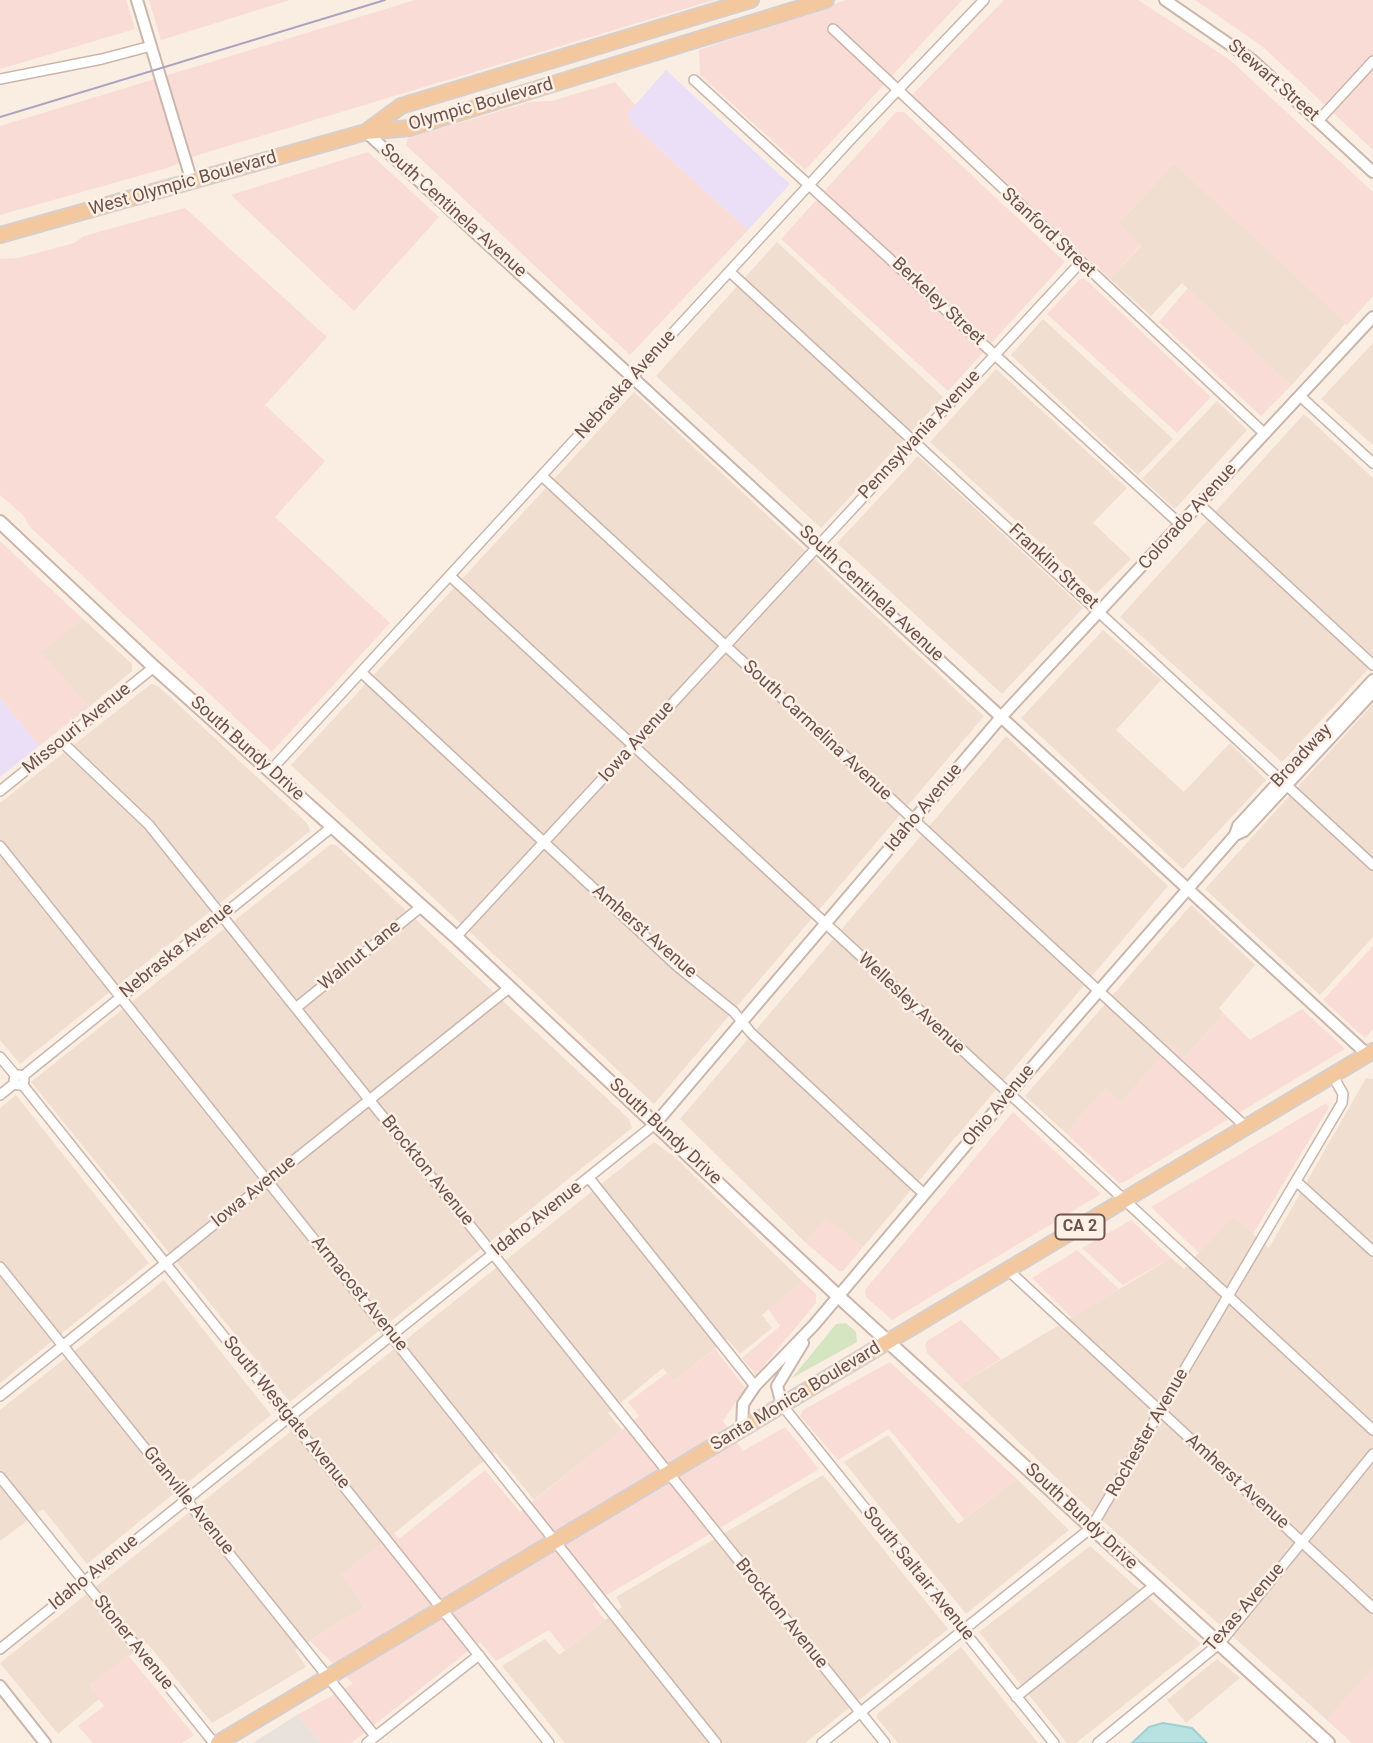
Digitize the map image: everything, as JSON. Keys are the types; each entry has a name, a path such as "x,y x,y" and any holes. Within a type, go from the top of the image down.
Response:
{"main road":[{"name":"Olympic Boulevard","path":"366,132 401,106 751,0"},
{"name":"Olympic Boulevard","path":"366,132 410,128 826,0"},
{"name":"West Olympic Boulevard","path":"0,235 366,132"},
{"name":"South Bundy Drive","path":"0,523 153,667 456,937 838,1296 1328,1743"},
{"name":"Santa Monica Boulevard","path":"216,1743 1371,1055"}],"street":[{"path":"137,0 192,182"},
{"name":"Nebraska Avenue","path":"270,771 810,184 984,0"},
{"name":"Stewart Street","path":"1165,0 1233,45 1373,172"},
{"name":"Stanford Street","path":"833,29 1080,263 1265,433"},
{"path":"0,79 102,59 151,46"},
{"path":"1318,121 1373,61"},
{"name":"Berkeley Street","path":"694,80 1181,526"},
{"name":"South Centinela Avenue","path":"366,132 634,376 1186,888 1371,1055"},
{"name":"Pennsylvania Avenue","path":"818,546 1080,263"},
{"name":"Franklin Street","path":"730,272 1373,864"},
{"name":"Colorado Avenue","path":"1002,716 1373,317"},
{"path":"1300,396 1373,463"},
{"name":"South Carmelina Avenue","path":"542,476 1247,1128"},
{"path":"1200,505 1373,665"},
{"name":"Iowa Avenue","path":"456,937 818,546"},
{"name":"Wellesley Avenue","path":"450,576 824,925 1373,1430"},
{"name":"Missouri Avenue","path":"0,791 153,667"},
{"name":"Amherst Avenue","path":"361,672 924,1194"},
{"name":"Broadway","path":"1284,782 1373,680"},
{"name":"Broadway","path":"1186,888 1235,835 1238,826 1373,692"},
{"name":"Idaho Avenue","path":"0,1649 655,1124 1002,716"},
{"name":"Brockton Avenue","path":"62,742 149,825 885,1743"},
{"name":"Nebraska Avenue","path":"0,1095 332,827"},
{"name":"Armacost Avenue","path":"0,846 716,1743"},
{"name":"Ohio Avenue","path":"742,1430 743,1404 755,1386 814,1325 1186,888"},
{"name":"Walnut Lane","path":"297,1007 422,906"},
{"name":"Iowa Avenue","path":"0,1396 509,988"},
{"name":"South Westgate Avenue","path":"0,1056 549,1743"},
{"name":"Rochester Avenue","path":"822,1743 1091,1528 1342,1103 1343,1094 1334,1076"},
{"path":"589,1178 755,1386"},
{"path":"1296,1181 1373,1251"},
{"name":"Granville Avenue","path":"0,1267 328,1677 371,1740"},
{"name":"Amherst Avenue","path":"1008,1270 1373,1608"},
{"name":"Ohio Avenue","path":"782,1405 777,1386 814,1325"},
{"name":"South Saltair Avenue","path":"782,1405 1054,1743"},
{"name":"Texas Avenue","path":"1098,1743 1220,1643 1373,1454"},
{"name":"Stoner Avenue","path":"0,1477 216,1743"},
{"path":"1016,1697 1155,1585"},
{"path":"371,1740 479,1655"},
{"path":"0,1686 46,1743"}],"shaded area":[{"path":"0,0 126,0 135,29 0,69"},
{"path":"149,0 290,0 161,40"},
{"path":"415,0 714,0 201,154 167,168 0,215 0,126"},
{"path":"846,0 962,0 805,170 700,75 699,50"},
{"path":"1004,0 1138,0 1230,60 1373,192 1373,296 1347,325 1174,163 1119,223 1141,245 1110,279 912,95"},
{"path":"1195,0 1373,0 1373,150 1262,46"},
{"path":"666,70 790,184 748,230 632,124 628,113"},
{"path":"615,82 635,105 628,113 632,124 748,230 630,355 406,145 408,138 530,102 552,101"},
{"path":"896,112 904,112 1065,262 948,391 781,239"},
{"path":"368,152 439,217 354,311 231,195"},
{"path":"1174,163 1346,323 1291,386 1182,283 1151,316 1110,279 1141,246 1119,223"},
{"path":"185,208 327,337 265,405 325,461 275,517 390,623 272,752 30,527 23,515 0,495 0,259 18,258 74,243 84,236"},
{"path":"777,242 943,397 821,528 656,376"},
{"path":"1080,279 1085,279 1211,397 1177,433 1047,314"},
{"path":"1188,288 1291,386 1261,416 1159,322"},
{"path":"1043,319 1173,439 1138,475 1011,355"},
{"path":"1373,343 1373,445 1321,399"},
{"path":"996,369 1127,488 1093,523 1131,559 1096,594 930,442"},
{"path":"634,392 984,716 654,1104 291,765"},
{"path":"1217,401 1247,430 1175,509 1142,479"},
{"path":"1304,414 1373,478 1373,664 1282,762 1120,617"},
{"path":"918,456 1083,608 1002,694 837,543"},
{"path":"0,541 83,619 41,652 89,707 39,746 0,698"},
{"path":"83,619 132,664 132,671 89,707 40,652"},
{"path":"1103,630 1161,680 1116,730 1184,792 1230,743 1266,780 1183,869 1021,718"},
{"path":"151,684 158,686 307,823 310,831 20,1064 0,1040 0,803"},
{"path":"0,698 39,746 0,777"},
{"path":"1373,704 1373,937 1320,995 1205,889"},
{"path":"1006,736 1168,886 863,1247 826,1218 806,1243 680,1119"},
{"path":"331,844 336,845 629,1119 632,1128 290,1402 31,1082"},
{"path":"1191,905 1255,965 1219,1008 1224,1014 1185,1057 1171,1045 1121,1103 1105,1089 1066,1133 1025,1096"},
{"path":"1373,946 1373,1029 1365,1038 1323,1000"},
{"path":"1302,1009 1345,1049 1124,1182 1119,1183 1066,1133 1105,1089 1121,1103 1171,1045 1185,1057 1224,1014 1250,1040"},
{"path":"1366,1078 1373,1079 1373,1669 1327,1720 1085,1505 959,1385 1171,1258 1184,1269 1233,1216 1269,1248"},
{"path":"16,1095 149,1263 0,1383 0,1108"},
{"path":"1326,1103 1329,1107 1253,1234 1233,1216 1199,1253 1151,1207"},
{"path":"1013,1112 1101,1194 892,1320 866,1297 865,1290"},
{"path":"654,1142 676,1158 802,1281 762,1315 772,1328 740,1354 727,1339 674,1381 663,1368 608,1413 622,1430 534,1500 495,1452 342,1575 364,1607 295,1650 306,1667 212,1723 147,1643 90,1685 99,1699 58,1734 0,1663"},
{"path":"826,1217 863,1247 843,1271 839,1271 806,1243"},
{"path":"1131,1220 1171,1258 1123,1285 1082,1248"},
{"path":"1077,1250 1119,1289 1072,1318 1032,1278"},
{"path":"164,1280 271,1415 87,1564 43,1509 0,1541 0,1410"},
{"path":"802,1281 816,1294 816,1303 756,1375 742,1358 780,1326 768,1309"},
{"path":"961,1320 1001,1359 959,1385 927,1353 925,1346 927,1341"},
{"path":"715,1349 745,1388 723,1421 743,1451 785,1427 819,1469 592,1604 605,1620 565,1650 549,1630 496,1661 480,1642 351,1743 321,1743 297,1715 353,1684 310,1641 364,1607 342,1575 394,1533 399,1539 485,1470 520,1512 639,1416 628,1402 667,1373 674,1381"},
{"path":"890,1362 1017,1479 964,1519 889,1429 838,1460 800,1416 803,1410"},
{"path":"888,1435 958,1524 1017,1479 1069,1530 966,1614 844,1462"},
{"path":"823,1475 948,1629 805,1743 565,1743 502,1666 545,1639 559,1655 622,1607 616,1597"},
{"path":"1090,1546 1201,1644 1076,1743 1067,1743 979,1632"},
{"path":"961,1647 1038,1743 898,1743 877,1718 877,1714"},
{"path":"128,1655 194,1735 182,1743 93,1743 78,1726 104,1706 89,1686"},
{"path":"1217,1659 1240,1678 1186,1723 1167,1700"},
{"path":"1373,1669 1373,1743 1352,1743 1327,1720"},
{"path":"297,1715 321,1743 253,1743"}],"green space":[{"path":"846,1323 856,1332 857,1342 792,1378 836,1324"}],"water":[{"path":"1163,1723 1192,1728 1207,1743 1132,1743 1149,1727"}],"tram line":[{"path":"0,117 385,0"}]}
